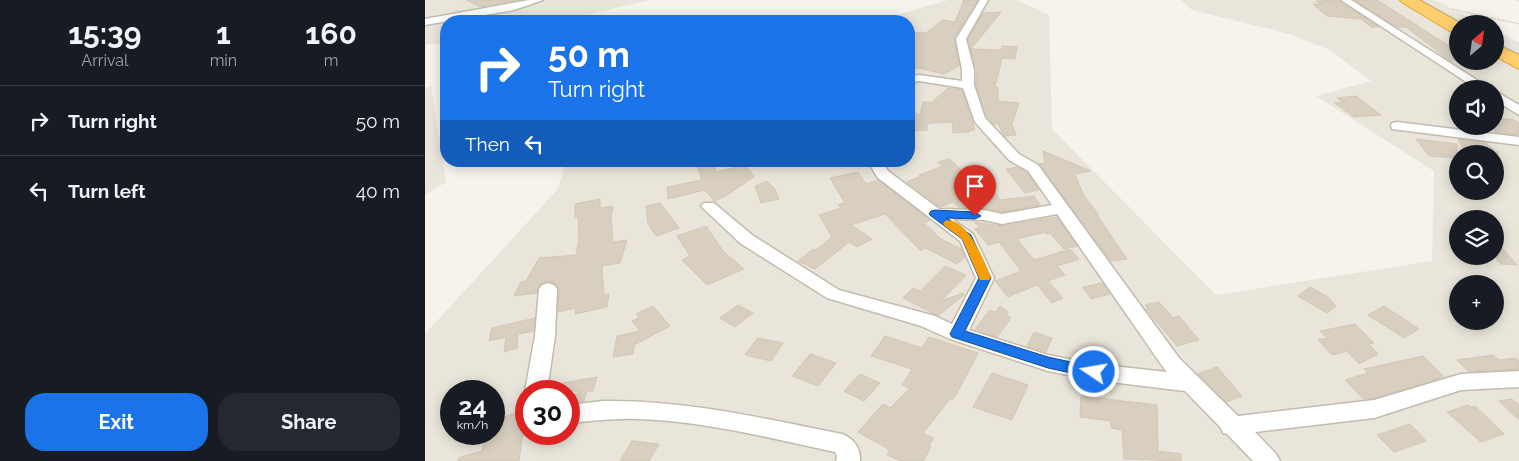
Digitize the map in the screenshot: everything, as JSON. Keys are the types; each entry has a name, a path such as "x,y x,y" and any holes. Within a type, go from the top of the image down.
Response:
{"highway":[{"path":"1408,0 1449,23"},
{"path":"1504,54 1519,63"}],"street":[{"path":"465,15 514,7 539,0"},
{"path":"984,0 961,39 968,85 979,119 1014,157 1033,168 1172,364 1267,461"},
{"path":"1345,0 1471,80"},
{"path":"456,15 476,3"},
{"path":"425,22 440,19"},
{"path":"915,79 968,85"},
{"path":"1504,101 1519,111"},
{"path":"1397,126 1519,142"},
{"path":"878,167 882,174 967,238 985,278 957,334"},
{"path":"709,206 746,239 833,294 928,321 957,334 1048,363 1094,372 1191,383"},
{"path":"935,214 984,216 1002,219 1062,208"},
{"path":"538,380 545,336 548,289"},
{"path":"1231,426 1375,409 1461,382 1519,379"},
{"path":"580,412 594,410 685,413 842,444 849,454 848,461"}],"path":[{"path":"1446,6 1473,15 1519,24"}],"shaded area":[{"path":"425,0 651,0 583,15 440,15 440,44 425,45"},
{"path":"948,0 1017,0 1049,15 1052,129 1216,295 1432,261 1434,171 1316,96 1371,81 1330,50 1289,34 1192,10 1181,0 1435,0 1464,15 1449,15 1449,70 1504,70 1504,34 1519,42 1519,461 425,461 425,334 558,189 564,167 915,167 915,15 896,15"},
{"path":"431,86 440,144 440,167 444,167 446,182 425,195 425,89"}],"building":[{"path":"466,0 519,0 480,7"},
{"path":"964,0 978,0 954,38 959,66 944,74 915,67 915,32 926,33 943,20 955,22"},
{"path":"1339,0 1379,27 1371,27 1361,19 1327,16 1313,4 1322,4 1316,1"},
{"path":"1355,0 1377,0 1449,46 1449,60 1406,27 1397,27"},
{"path":"1001,12 971,49 1002,50 1002,46 1017,47 1015,59 1002,58 995,87 998,87 998,101 1019,103 1012,124 1016,135 1004,136 998,124 993,124 987,117 976,85 977,67 975,67 968,39 983,13"},
{"path":"948,88 962,90 975,130 953,133 952,122 931,123 927,124 927,130 915,131 915,114 920,115 923,102 932,102"},
{"path":"1356,96 1381,115 1354,117 1335,103 1343,102 1337,98"},
{"path":"1504,119 1512,119 1519,123 1519,135 1504,133"},
{"path":"1416,139 1457,144 1449,145 1449,157 1429,156"},
{"path":"1458,139 1486,143 1488,145 1461,145"},
{"path":"1043,151 1091,171 1075,174 1084,196 1099,215 1097,215 1127,259 1111,261 1039,164 1045,163"},
{"path":"950,159 966,175 973,174 987,206 988,180 1000,200 1034,196 1040,205 1002,212 984,208 959,208 953,202 940,207 907,182 921,176 919,175 943,166 938,162"},
{"path":"698,167 714,167 716,172 737,167 747,167 754,177 724,197 714,201 705,190 668,199 667,187 702,180"},
{"path":"1018,167 1027,172 1039,190 1025,193 1006,169"},
{"path":"858,172 866,184 878,180 930,220 924,223 941,239 961,249 965,257 957,264 925,248 921,251 885,214 851,225 872,239 857,247 849,242 815,269 798,261 832,237 819,215 841,208 838,205 845,203 830,178"},
{"path":"767,181 775,189 779,199 761,203 755,186"},
{"path":"600,199 600,208 613,206 611,218 613,242 627,240 620,263 602,266 604,295 609,294 607,307 575,314 576,308 558,312 559,289 549,281 541,284 537,293 514,296 521,282 526,281 539,258 576,255 579,241 578,216 575,217 575,204"},
{"path":"660,203 679,228 656,236 648,224 646,206"},
{"path":"1057,217 1077,246 1064,249 1050,233 1046,234 1045,232 1017,239 1034,260 1070,249 1079,259 1057,266 1065,275 1048,281 1063,298 1052,303 1037,285 1008,297 995,281 1021,271 999,242 988,245 975,229 980,227 974,222 1002,226"},
{"path":"706,226 723,251 744,269 707,285 682,260 690,256 677,236"},
{"path":"1504,250 1517,265 1504,264"},
{"path":"945,266 966,275 941,301 963,293 964,295 938,316 903,298 913,288 920,291"},
{"path":"1102,283 1110,294 1091,299 1083,287"},
{"path":"1310,287 1328,297 1336,306 1327,313 1298,296"},
{"path":"1159,302 1173,318 1179,316 1199,340 1177,346 1146,309 1148,309 1145,305"},
{"path":"738,305 753,313 735,327 720,318"},
{"path":"653,306 670,326 634,345 633,354 613,357 617,336 640,331 632,321 639,318 636,314"},
{"path":"1000,306 1008,312 1006,315 1011,318 997,337 975,329 990,310 996,312"},
{"path":"1384,306 1419,329 1404,338 1368,315"},
{"path":"535,318 534,331 518,334 517,348 504,352 506,337 489,341 492,328"},
{"path":"1355,324 1374,343 1369,344 1378,354 1359,364 1347,351 1332,355 1318,340 1327,338 1320,331"},
{"path":"1034,332 1052,338 1046,352 1027,346"},
{"path":"885,336 922,348 929,337 978,353 956,395 952,400 950,399 923,433 933,438 929,446 931,447 923,461 901,461 887,455 890,450 858,432 883,404 890,408 910,388 902,385 912,369 871,356"},
{"path":"758,338 783,343 771,361 745,355"},
{"path":"810,354 836,363 818,386 792,376"},
{"path":"1493,355 1499,360 1516,358 1519,362 1519,369 1469,372 1457,360"},
{"path":"1423,356 1444,377 1374,398 1363,399 1345,380 1368,373 1364,369"},
{"path":"1217,367 1242,396 1226,402 1198,374"},
{"path":"992,373 1028,385 1012,420 973,407"},
{"path":"860,374 880,383 864,401 844,391"},
{"path":"597,377 593,391 587,391 584,401 580,402 580,393 585,391 580,391 579,380"},
{"path":"1081,396 1157,405 1158,451 1181,454 1181,461 1124,459 1122,430 1111,428 1111,421 1080,417"},
{"path":"1512,399 1519,405 1519,420 1499,401"},
{"path":"1468,405 1470,407 1475,406 1504,434 1481,442 1447,412"},
{"path":"515,413 515,445 521,445 519,461 458,461 458,458 482,451 483,445 505,445 505,416"},
{"path":"1410,424 1426,441 1394,452 1377,435"},
{"path":"632,441 659,444 649,461 620,461"}],"waterway":[{"path":"1419,0 1449,16"},
{"path":"1504,47 1519,55"}],"slow traffic":[{"path":"949,224 967,238 985,277"}],"route":[{"path":"975,216 935,214 967,238 985,278 957,334 1048,363 1094,372"}]}
